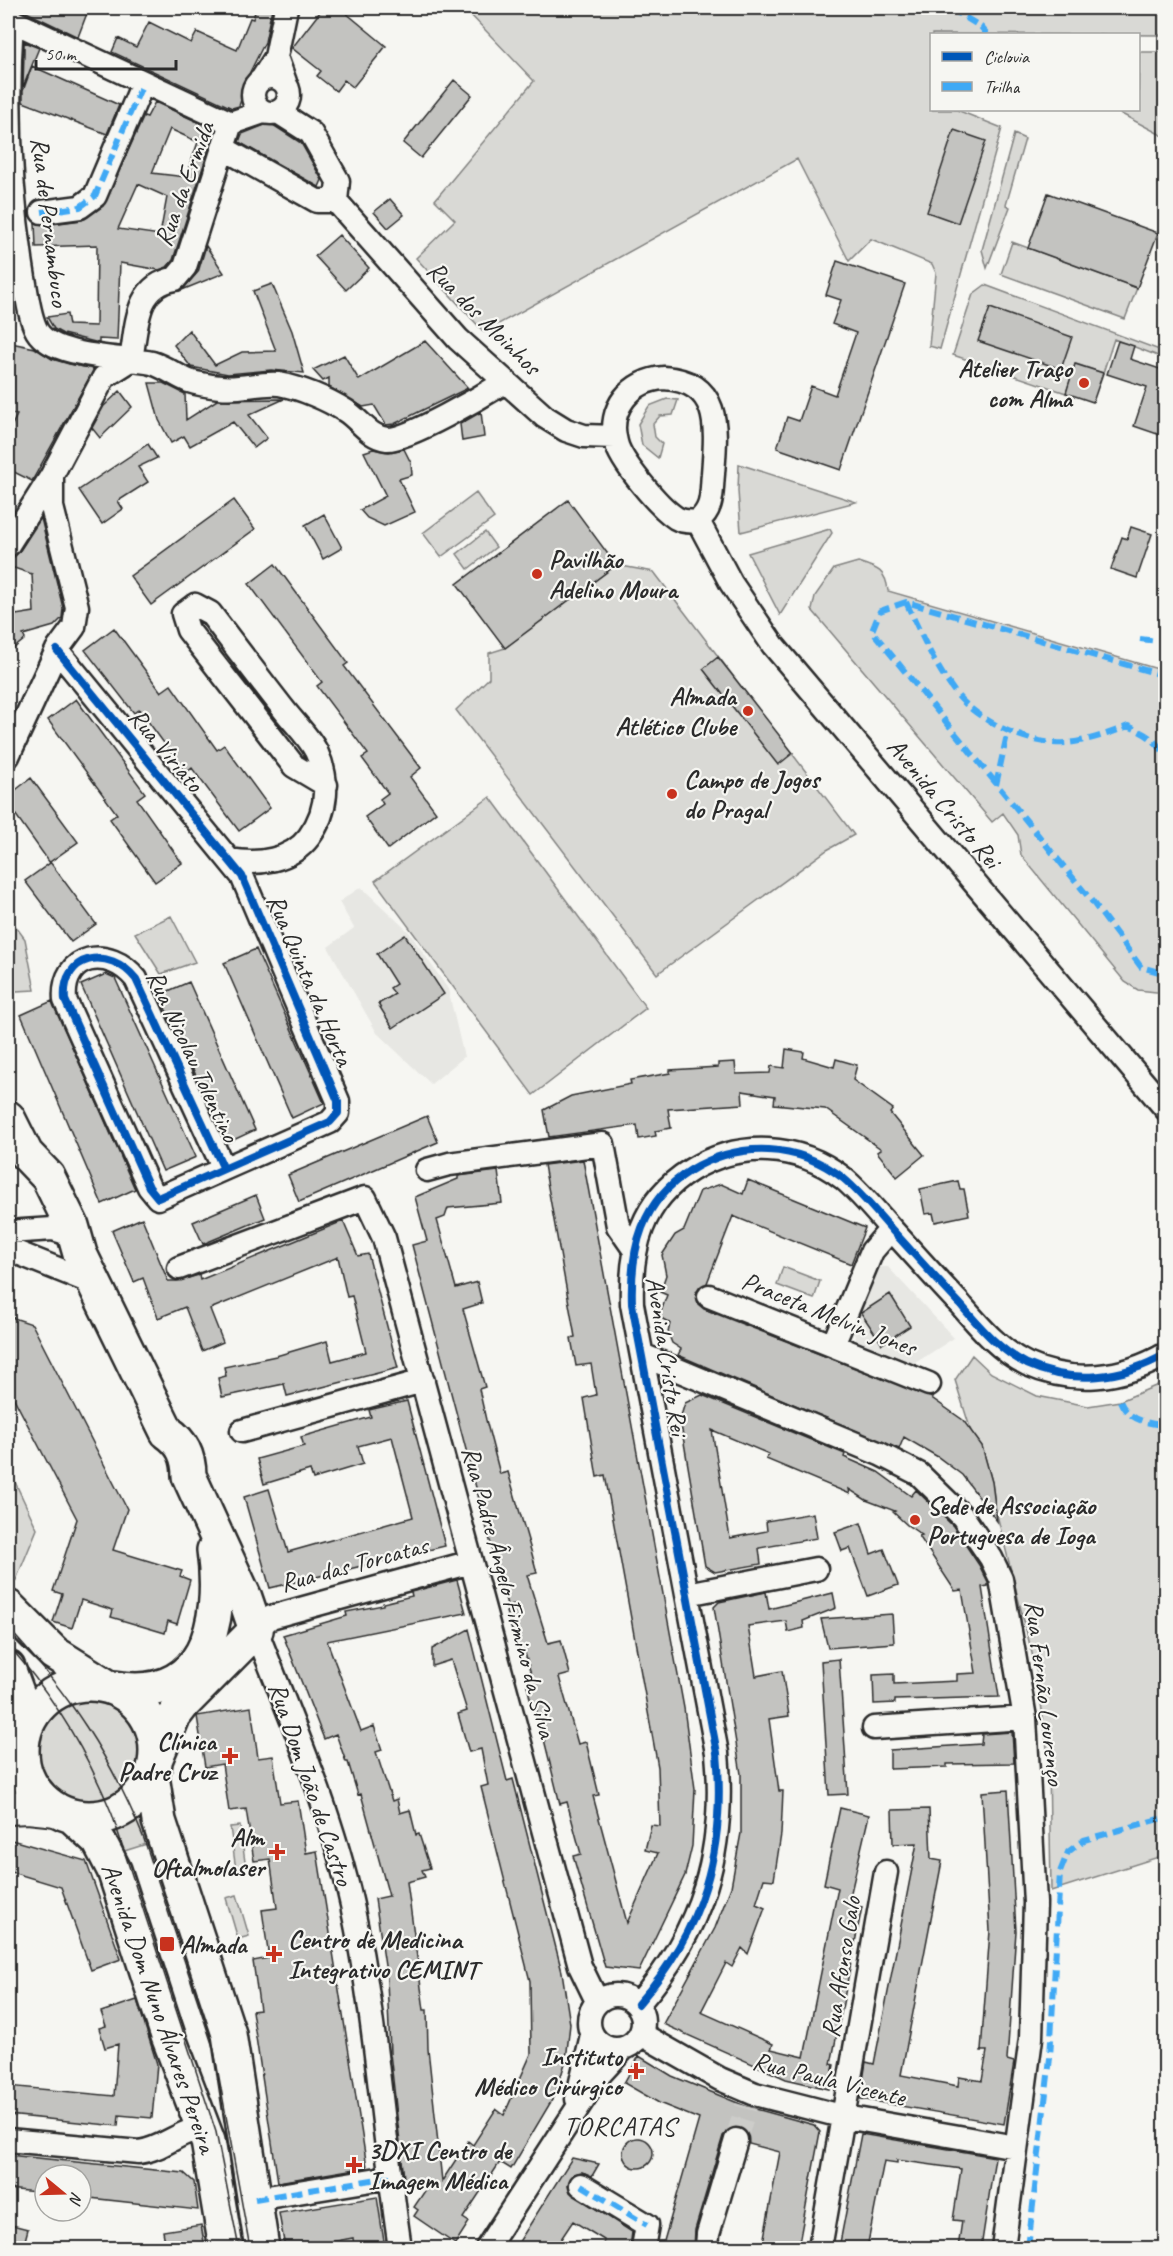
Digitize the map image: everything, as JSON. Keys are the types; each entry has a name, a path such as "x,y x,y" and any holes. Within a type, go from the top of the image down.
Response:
{"main road":[{"name":"Rua Dom João de Castro","path":"8,1118 27,1154 33,1183 70,1239 95,1284 167,1432 177,1439 189,1461 189,1476 210,1518 256,1630"},
{"path":"23,1739 35,1711 54,1694 79,1684 141,1691 164,1686 189,1669 210,1638 216,1618 218,1582 210,1518"},
{"path":"8,1607 54,1653 109,1687 129,1696 147,1716 156,1741 154,1767"},
{"path":"8,1668 21,1703 24,1770 31,1786 42,1800 65,1814 99,1818 116,1813 138,1798 154,1767 173,1717 256,1630"},
{"name":"Avenida Dom Nuno Álvares Pereira","path":"154,1767 159,1821 229,2034 262,2248"},
{"name":"Avenida Dom Nuno Álvares Pereira","path":"65,1814 99,1841 111,1860 168,2036 208,2141 226,2248"}],"street":[{"path":"223,148 317,201 336,201 338,181 311,133 254,102 253,93 276,57 286,8"},
{"path":"10,19 231,123"},
{"name":"Rua de Pernambuco","path":"10,19 9,84 14,198 22,265 37,331 45,340 69,350 154,364 190,381 221,388 245,388 264,384 298,389 346,411 368,431 385,439 456,411 505,382"},
{"path":"271,112 290,100 276,57"},
{"path":"262,79 275,77 285,82"},
{"path":"42,212 80,207 95,196 143,83"},
{"name":"Rua da Ermida","path":"131,360 143,301 149,289 162,281 175,279 185,267 231,123 271,112"},
{"name":"Rua dos Moinhos","path":"336,201 423,301 505,382 545,417 566,430 598,438 615,437"},
{"path":"8,545 52,476 104,377 131,360"},
{"path":"673,378 692,385 703,395 714,414 716,450 712,498 710,507 698,521 688,522 677,519 667,511 625,460 615,437 614,421 620,404 633,389 646,381 673,378"},
{"path":"8,756 57,650 74,627 78,611 52,507 52,476"},
{"name":"Avenida Cristo Rei","path":"698,521 731,583 773,645 1166,1109"},
{"path":"236,868 281,858 304,843 318,824 325,809 326,785 316,750 210,614 195,604 183,614 188,630 294,766 326,785"},
{"name":"Rua Viriato","path":"57,650 236,868"},
{"name":"Rua Quinta da Horta","path":"223,1167 330,1122 338,1113 338,1101 236,868"},
{"name":"Rua Nicolau Tolentino","path":"89,958 115,960 127,967 136,979 223,1167 161,1198 153,1195 65,1000 64,988 71,974 89,958"},
{"path":"427,1170 449,1164 603,1144 618,1226 634,1249"},
{"name":"Avenida Cristo Rei","path":"638,2004 663,1975 692,1923 703,1896 717,1839 719,1782 717,1753 632,1304 634,1249 649,1214 672,1184 703,1163 720,1156 757,1149 795,1154 830,1168 845,1180 982,1330 1011,1354 1027,1363 1062,1375 1099,1377 1135,1369 1166,1354"},
{"name":"Rua Padre Ângelo Firmino da Silva","path":"179,1268 365,1198 384,1238 580,1966 597,2001"},
{"path":"833,1345 872,1251 891,1229"},
{"path":"8,1232 70,1239"},
{"path":"8,1249 95,1284"},
{"name":"Praceta Melvin Jones","path":"709,1296 929,1384"},
{"name":"Rua Fernão Lourenço","path":"642,1355 896,1461 919,1474 942,1493 980,1541 1000,1579 1025,1718 1035,1903 1031,2038 1003,2248"},
{"path":"242,1431 423,1382"},
{"name":"Rua das Torcatas","path":"256,1630 271,1617 471,1562"},
{"path":"687,1594 816,1569"},
{"name":"Rua Dom João de Castro","path":"256,1630 314,1780 345,1878 363,1968 400,2248"},
{"path":"874,1728 1025,1718"},
{"path":"8,1774 23,1739"},
{"path":"8,1808 28,1807 65,1814"},
{"name":"Rua Afonso Galo","path":"820,2248 845,2117 886,1872"},
{"path":"487,2248 599,2075 640,2034 644,2021 638,2004 623,1994 614,1994 597,2001 589,2017 592,2035 573,2115"},
{"name":"Rua Paula Vicente","path":"640,2034 720,2079 748,2099 1017,2147"},
{"path":"592,2035 605,2047 623,2049"},
{"path":"8,2140 140,2152 150,2151 179,2134 193,2130 208,2141"},
{"path":"707,2248 708,2234 736,2140"},
{"path":"255,2199 390,2177"},
{"path":"581,2185 647,2225 643,2248"}],"shaded area":[{"path":"472,8 1165,8 1165,35 930,33 930,111 960,111 1002,128 940,349 929,346 936,273 932,264 871,239 849,261 797,159 484,332 416,258 455,220 435,200 534,81 468,12"},
{"path":"1140,52 1165,52 1165,137 1116,111 1140,111"},
{"path":"1014,134 1025,139 1006,205 1010,207 987,268 982,250"},
{"path":"1012,242 1137,288 1125,319 1001,274"},
{"path":"985,285 1165,352 1166,359 1114,339 1103,373 1076,364 1066,393 953,355 973,294"},
{"path":"667,399 678,400 673,415 660,416 653,424 655,437 662,444 658,458 642,445 638,424 649,406"},
{"path":"739,464 856,502 741,532"},
{"path":"476,493 494,518 441,557 423,533"},
{"path":"830,529 832,533 780,615 748,553"},
{"path":"485,532 496,547 468,569 457,554"},
{"path":"858,562 883,574 888,591 1165,671 1165,993 1138,990 1125,982 1021,855 1018,835 1003,813 992,822 812,610 815,596 834,569"},
{"name":"Campo de Jogos do Pragal","path":"616,565 654,572 854,835 827,850 657,974 456,710 489,678 489,653 505,648"},
{"path":"490,797 646,1008 533,1095 375,881"},
{"path":"361,887 409,932 448,989 464,1057 431,1084 377,1033 328,947 354,928 339,902"},
{"path":"8,916 25,939 35,990 16,991 8,986"},
{"path":"171,916 195,962 161,974 135,933"},
{"path":"783,1267 820,1281 814,1299 777,1285"},
{"path":"880,1267 888,1267 954,1338 912,1365 859,1346 853,1331"},
{"path":"972,1355 991,1373 1037,1396 1088,1406 1120,1401 1165,1382 1165,1855 1051,1891 1049,1763 1037,1673 982,1446 971,1431 955,1380"},
{"path":"8,1467 37,1529 16,1580 8,1569 8,1560 12,1557 8,1549"},
{"path":"89,1696 110,1701 128,1712 139,1730 144,1751 139,1772 128,1790 110,1801 89,1806 68,1801 50,1790 39,1772 34,1751 39,1730 50,1712 68,1701"},
{"path":"139,1812 150,1843 121,1852 111,1827"},
{"path":"240,1826 246,1869 236,1870 230,1827"},
{"path":"237,1895 249,1936 238,1939 226,1898"}],"building":[{"path":"18,8 89,8 78,37"},
{"path":"256,8 272,8 265,42 250,72 239,106 232,108 112,52 118,38 136,47 149,22 191,43 197,32 237,50 250,18 253,19"},
{"path":"323,8 340,8 386,46 353,87 344,80 336,91 317,76 321,71 292,48"},
{"path":"24,42 39,48 23,87 24,53"},
{"path":"32,66 119,105 107,134 23,102 23,91"},
{"path":"454,80 472,95 421,158 403,143"},
{"path":"155,102 215,130 173,260 167,267 159,270 120,263 117,340 99,339 99,343 63,334 54,329 47,317 67,314 69,325 96,326 97,245 36,247 35,223 44,225 82,220 103,206 144,116 147,117","holes":["170,129 198,142 186,177 152,173","138,184 167,197 160,235 118,229"]},
{"path":"270,123 301,143 322,180 319,187 239,142 242,134"},
{"path":"954,130 986,141 958,223 927,212"},
{"path":"1048,193 1158,233 1137,288 1028,248"},
{"path":"390,199 404,215 388,228 374,212"},
{"path":"339,235 369,268 346,290 315,256"},
{"path":"206,246 224,273 182,290 198,272"},
{"path":"837,261 905,284 841,470 777,448 787,417 799,421 811,386 835,395 856,333 832,324 841,300 826,295"},
{"path":"272,284 292,331 304,373 271,370 228,374 191,367 174,345 189,330 215,365 242,352 276,351 253,291"},
{"path":"990,308 1072,337 1061,369 978,341"},
{"path":"425,341 468,388 394,424 386,425 374,405 363,407 329,387 329,378 323,381 313,370 344,355 359,380"},
{"path":"1118,341 1134,346 1130,359 1166,371 1166,437 1134,426 1147,387 1107,374"},
{"path":"11,343 35,348 52,359 94,369 32,481 8,469 8,433 17,415 8,413 8,355"},
{"name":"Atelier Traço com Alma","path":"1075,364 1103,373 1093,402 1066,393"},
{"path":"149,383 163,383 185,394 186,420 217,400 284,399 249,415 267,438 254,448 233,422 190,446 184,436 171,443 159,420"},
{"path":"120,391 132,407 100,438 92,428 104,406"},
{"path":"481,412 484,437 462,441 460,424"},
{"path":"148,444 157,458 138,467 148,482 118,501 123,509 102,524 79,490"},
{"path":"373,449 389,452 404,449 411,463 412,475 399,479 415,512 384,526 367,518 360,510 386,496 364,452"},
{"path":"234,500 255,529 151,605 130,576"},
{"name":"Pavilhão Adelino Moura","path":"568,500 616,565 505,648 457,584"},
{"path":"324,514 342,548 323,559 305,525"},
{"path":"41,518 63,608 62,618 54,626 23,635 25,639 8,653 8,596 10,596 16,615 34,612 32,574 8,566 8,563 19,552"},
{"path":"1131,527 1152,534 1137,578 1111,569 1122,537 1127,539"},
{"path":"275,564 348,663 344,666 421,768 410,777 436,812 388,849 365,817 383,804 380,799 388,793 362,758 368,754 317,686 322,682 249,584"},
{"path":"114,628 161,692 171,685 217,750 224,745 270,808 239,831 192,768 186,773 139,709 134,713 85,650"},
{"name":"Almada Atlético Clube","path":"718,657 793,753 778,765 703,669"},
{"path":"76,699 145,793 137,799 182,863 155,882 110,819 117,814 48,720"},
{"path":"31,778 78,842 50,862 96,924 71,942 25,881 50,863 8,804 8,796"},
{"path":"405,935 444,994 393,1028 378,1004 395,994 390,988 396,984 377,954"},
{"path":"256,949 324,1103 292,1118 224,963"},
{"path":"106,974 115,978 196,1157 163,1171 81,985"},
{"path":"189,982 255,1130 227,1143 159,995"},
{"path":"52,1001 135,1189 102,1204 21,1015"},
{"path":"786,1049 804,1052 803,1058 834,1067 836,1059 857,1065 853,1080 893,1109 890,1113 924,1155 897,1177 877,1152 881,1149 825,1109 774,1104 775,1096 742,1091 743,1104 668,1109 671,1128 655,1131 656,1136 639,1139 637,1125 549,1137 544,1110 571,1096 631,1084 630,1080 670,1073 670,1070 718,1067 718,1063 735,1062 736,1074 770,1073 771,1066 784,1068"},
{"path":"427,1116 438,1142 299,1202 288,1175"},
{"path":"583,1160 684,1708 695,1789 692,1846 685,1875 639,1971 605,1967 573,1856 581,1854 567,1802 560,1804 537,1711 533,1712 527,1685 534,1684 524,1650 519,1652 506,1612 518,1604 507,1605 412,1245 427,1241 415,1197 458,1179 458,1176 498,1171 502,1203 448,1208 445,1217 437,1220 456,1288 477,1282 482,1303 463,1309 485,1387 479,1389 486,1420 500,1474 508,1472 532,1554 537,1573 527,1575 548,1643 561,1640 570,1674 559,1677 578,1744 586,1742 599,1795 593,1796 627,1923 658,1853 645,1850 651,1825 660,1826 658,1767 605,1475 597,1477 584,1398 596,1395 591,1364 576,1366 571,1338 575,1337 544,1165"},
{"path":"748,1180 865,1228 851,1264 733,1216 707,1283 696,1292 698,1304 704,1309 930,1397 963,1420 982,1446 992,1482 997,1521 962,1475 938,1457 904,1437 899,1449 678,1355 681,1349 672,1343 668,1333 670,1323 659,1317 667,1295 660,1292 666,1275 662,1255 675,1235 684,1230 700,1191 721,1184 743,1194"},
{"path":"958,1181 960,1189 964,1189 969,1215 935,1222 933,1213 925,1214 920,1189"},
{"path":"256,1195 265,1218 203,1244 193,1222"},
{"path":"142,1218 168,1281 199,1275 200,1280 343,1221 358,1256 368,1254 398,1368 287,1396 284,1384 222,1397 218,1378 226,1376 224,1367 276,1356 327,1341 332,1361 366,1352 352,1296 347,1297 338,1257 210,1309 223,1342 202,1351 185,1307 158,1318 143,1278 134,1282 112,1231"},
{"path":"890,1294 910,1326 882,1344 861,1313"},
{"path":"8,1316 32,1324 127,1509 113,1550 182,1571 180,1576 190,1580 177,1624 168,1621 165,1633 111,1617 113,1610 81,1600 72,1628 53,1622 62,1594 53,1591 77,1519 8,1387"},
{"path":"702,1395 845,1454 844,1457 878,1472 911,1496 916,1490 953,1526 988,1583 988,1586 982,1587 999,1697 895,1700 895,1703 874,1704 873,1675 894,1674 894,1684 957,1681 957,1674 976,1673 962,1590 955,1591 919,1536 922,1535 907,1525 893,1512 895,1511 866,1500 849,1489 850,1494 766,1459 769,1454 712,1430 730,1538 767,1531 766,1521 813,1513 817,1538 759,1548 761,1564 715,1572 705,1566 680,1419 685,1403"},
{"path":"407,1401 445,1546 270,1588 244,1497 269,1489 288,1552 413,1517 392,1437 358,1446 363,1464 313,1479 310,1470 264,1484 257,1459 304,1446 301,1437 371,1417 369,1410"},
{"path":"861,1523 871,1554 884,1549 898,1585 868,1596 850,1548 842,1551 835,1532"},
{"path":"457,1580 466,1613 327,1641 361,1731 374,1726 382,1750 376,1752 392,1801 397,1799 400,1813 410,1810 416,1835 419,1834 430,1868 422,1870 425,1877 407,1882 424,2010 427,2010 428,2049 442,2181 468,2141 473,2145 496,2109 504,2115 531,2054 530,1981 481,1787 488,1785 481,1749 469,1752 458,1714 467,1711 451,1660 432,1666 432,1649 469,1629 507,1781 513,1779 562,1972 570,2024 566,2060 555,2095 511,2169 500,2162 463,2218 469,2222 455,2244 414,2216 418,2210 414,2207 429,2185 405,2187 390,2053 387,1979 375,1899 389,1896 361,1794 358,1795 336,1734 324,1739 283,1635 347,1616 346,1612 383,1605 383,1603 412,1596 411,1592"},
{"path":"766,1592 769,1609 833,1593 836,1608 803,1621 804,1628 788,1632 786,1621 748,1626 756,1676 782,1671 789,1716 769,1719 779,1791 783,1791 781,1834 774,1880 764,1879 756,1904 765,1908 748,1954 742,1948 732,1967 726,1963 701,2012 773,2044 771,2049 804,2057 838,1888 824,1884 840,1808 869,1815 848,1905 862,1907 831,2064 834,2065 829,2089 786,2079 663,2024 715,1928 731,1887 741,1833 741,1774 714,1607 719,1602"},
{"path":"892,1614 894,1643 828,1648 821,1619"},
{"path":"839,1659 848,1794 829,1795 821,1661"},
{"path":"251,1707 258,1758 273,1756 280,1803 298,1801 306,1853 317,1851 367,2167 278,2182 252,2011 260,2010 253,1961 269,1958 262,1910 277,1908 270,1859 254,1861 246,1809 229,1811 222,1764 205,1767 197,1716"},
{"path":"1012,1732 1014,1763 947,1764 947,1767 890,1769 890,1750 981,1744 982,1734"},
{"path":"1008,1790 1016,1931 1007,2060 1014,2062 1004,2124 860,2099 866,2062 874,2064 917,1843 893,1844 892,1810 929,1809 931,1859 942,1861 901,2075 958,2086 959,2077 982,2081 987,2051 981,2051 990,1931 982,1792"},
{"path":"8,1839 86,1861 121,1959 91,1970 61,1887 8,1871"},
{"path":"137,2000 157,2064 152,2118 119,2115 118,2126 8,2115 8,2086 114,2096 118,2044 105,2048 99,2028 106,2026 101,2012"},
{"path":"639,2056 672,2076 745,2106 814,2125 820,2132 798,2248 762,2248 780,2152 749,2144 746,2131 733,2127 723,2136 695,2230 694,2248 662,2248 699,2119 659,2103 624,2083"},
{"path":"861,2134 995,2157 981,2248 958,2248 962,2221 953,2220 961,2169 897,2160 897,2163 884,2161 867,2248 839,2248"},
{"path":"638,2138 649,2142 653,2153 649,2164 638,2168 627,2164 623,2153 627,2142"},
{"path":"8,2155 86,2163 33,2163 33,2192 8,2189"},
{"path":"572,2158 599,2164 592,2176 582,2172 574,2174 568,2184 570,2192 632,2232 630,2248 603,2248 604,2240 573,2221 555,2248 515,2248"},
{"path":"93,2164 184,2173 194,2182 198,2210 93,2198"},
{"path":"377,2197 385,2248 354,2248 353,2238 315,2245 315,2248 285,2248 279,2213"},
{"path":"8,2224 28,2229 23,2248 8,2248"},
{"path":"201,2225 205,2248 166,2248 163,2231"}],"tunnel":[{"path":"736,2140 746,2106"}],"tram line":[{"path":"8,1628 50,1677 86,1727 117,1780 144,1839 214,2050 250,2248"},
{"path":"8,1645 40,1684 68,1725 92,1768 112,1814 216,2132 239,2248"}],"marked path":[{"path":"950,8 981,27 986,33"},
{"path":"42,212 80,207 95,196 143,83"},
{"path":"906,602 947,681 963,702 989,721 1020,736 1051,743 1082,741 1128,726 1150,738 1166,757"},
{"path":"1166,676 906,602 880,611 872,631 1091,900 1141,967 1166,974"},
{"path":"1140,639 1166,642"},
{"path":"996,785 1008,730"},
{"path":"1120,1401 1127,1412 1138,1419 1166,1425"},
{"path":"1028,2248 1050,2058 1060,1872 1068,1852 1084,1840 1166,1817"},
{"path":"255,2199 390,2177"},
{"path":"581,2185 647,2225"}],"cycle path":[{"path":"57,650 242,876 338,1101 338,1113 330,1122 158,1198 149,1187 65,1000 66,984 71,973 79,964 89,960 113,961 125,968 136,979 223,1167"},
{"path":"638,2004 679,1947 694,1918 713,1856 718,1823 719,1789 717,1753 632,1304 633,1264 637,1246 642,1228 660,1196 691,1170 729,1154 768,1150 788,1152 826,1166 850,1184 983,1329 999,1345 1027,1364 1062,1375 1098,1376 1133,1369 1166,1354"}],"place":[{"name":"Atelier Traço com Alma","path":"1084,383"},
{"name":"Pavilhão Adelino Moura","path":"537,574"},
{"name":"Almada Atlético Clube","path":"748,711"},
{"name":"Campo de Jogos do Pragal","path":"672,794"},
{"name":"Sede de Associação Portuguesa de Ioga","path":"915,1520"},
{"name":"Clínica Padre Cruz","path":"230,1756"},
{"name":"Alm Oftalmolaser","path":"277,1852"},
{"name":"Almada","path":"167,1944"},
{"name":"Centro de Medicina Integrativo CEMINT","path":"274,1954"},
{"name":"Instituto Médico Cirúrgico","path":"636,2071"},
{"name":"3DXI Centro de Imagem Médica","path":"354,2165"}],"district":[{"name":"TORCATAS","path":"620,2126"}]}
